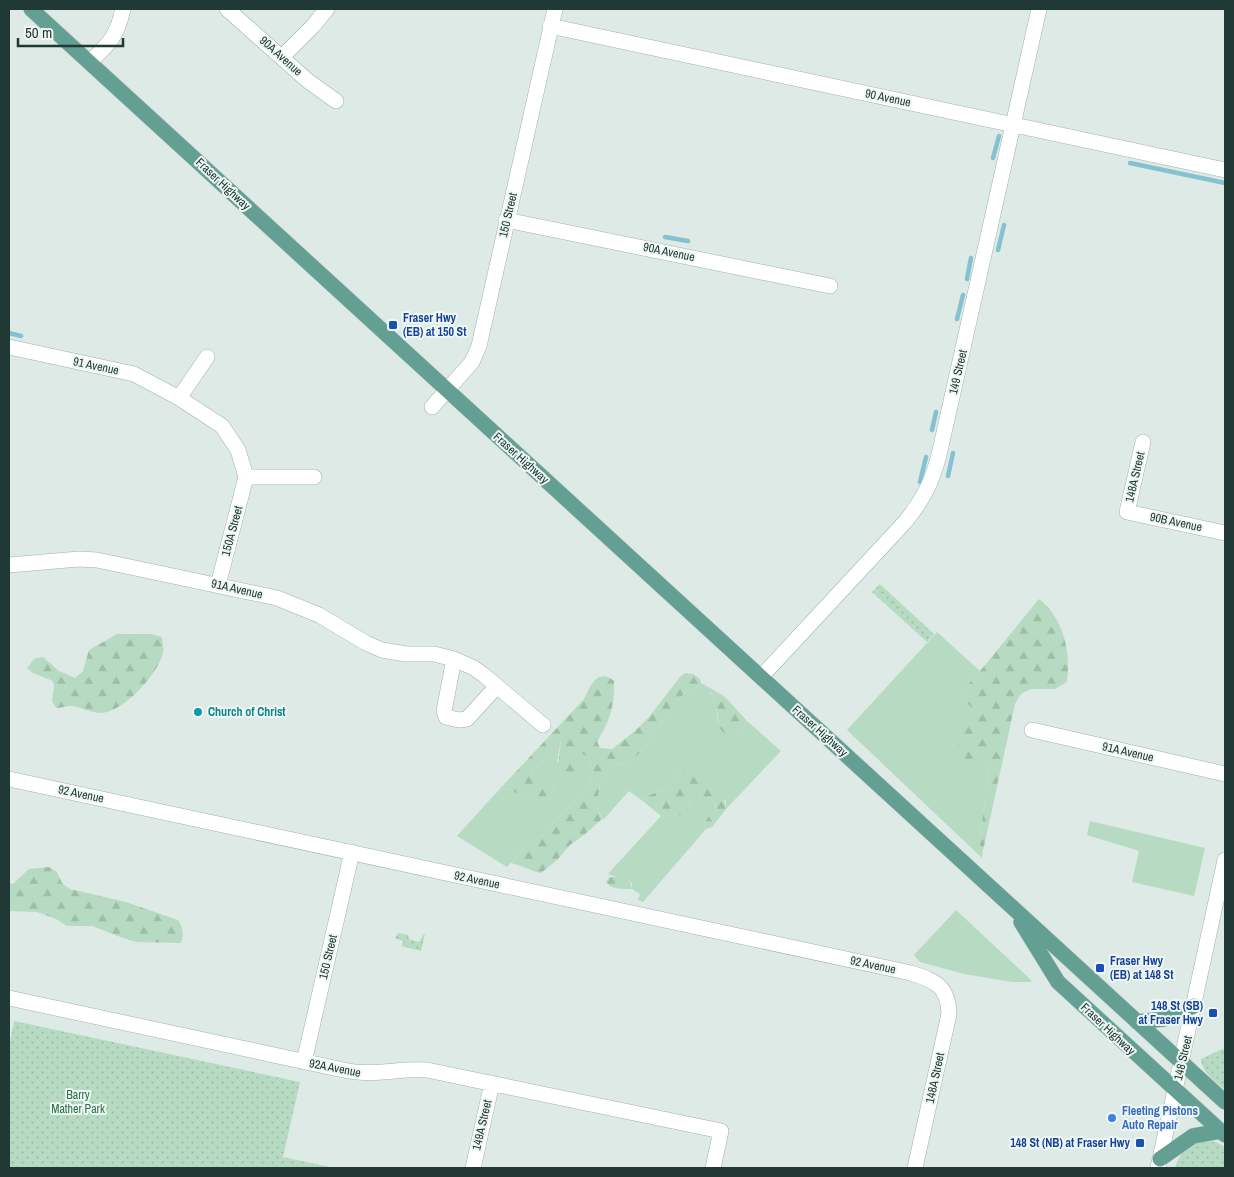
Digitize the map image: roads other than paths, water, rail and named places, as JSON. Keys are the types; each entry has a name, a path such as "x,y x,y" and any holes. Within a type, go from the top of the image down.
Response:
{"main road":[{"name":"Fraser Highway","path":"31,9 1225,1102"},
{"name":"Fraser Highway","path":"1011,906 1058,982 1223,1133"},
{"path":"1137,1022 1164,1019 1194,1006"},
{"path":"1159,1163 1193,1136 1223,1133"}],"street":[{"path":"90,62 113,38 120,24 123,9"},
{"name":"90A Avenue","path":"227,9 308,81 336,101"},
{"path":"282,58 313,26 326,9"},
{"name":"150 Street","path":"432,407 461,376 476,355 555,9"},
{"name":"149 Street","path":"761,677 905,522 928,489 939,455 1039,9"},
{"name":"90 Avenue","path":"550,26 1225,170"},
{"name":"90A Avenue","path":"506,220 830,286"},
{"name":"91 Avenue","path":"9,347 134,374 179,398"},
{"path":"208,357 179,398 222,426 238,450 246,477 314,477"},
{"name":"148A Street","path":"1127,512 1143,442"},
{"name":"150A Street","path":"218,585 246,477"},
{"name":"90B Avenue","path":"1127,512 1225,533"},
{"name":"91A Avenue","path":"9,565 86,559 277,598 303,607 366,643 382,650 406,654 434,654 454,659 474,668 543,725"},
{"path":"454,659 444,710 446,717 459,720 467,719 497,686"},
{"name":"91A Avenue","path":"1032,730 1225,774"},
{"name":"92 Avenue","path":"9,778 911,973 929,979 942,989"},
{"name":"150 Street","path":"304,1062 352,852"},
{"name":"148 Street","path":"1159,1163 1225,860"},
{"name":"148A Street","path":"915,1168 949,1014 948,1002 942,989"},
{"name":"92A Avenue","path":"9,998 365,1074 402,1069 427,1070 721,1130 713,1168"},
{"name":"149A Street","path":"473,1168 492,1083"}],"waterway":[{"path":"993,158 999,136"},
{"path":"1130,163 1225,183"},
{"path":"998,250 1004,225"},
{"path":"665,237 688,241"},
{"path":"967,279 971,258"},
{"path":"957,319 963,295"},
{"path":"9,333 21,336"},
{"path":"932,430 936,412"},
{"path":"948,476 953,453"},
{"path":"920,482 926,457"}],"place":[{"name":"Fraser Hwy (EB) at 150 St","path":"393,325"},
{"name":"Church of Christ","path":"198,712"},
{"name":"Fraser Hwy (EB) at 148 St","path":"1100,968"},
{"name":"148 St (SB) at Fraser Hwy","path":"1213,1013"},
{"name":"Fleeting Pistons Auto Repair","path":"1112,1118"},
{"name":"148 St (NB) at Fraser Hwy","path":"1140,1143"}],"park label":[{"name":"Barry Mather Park","path":"78,1102"}]}
